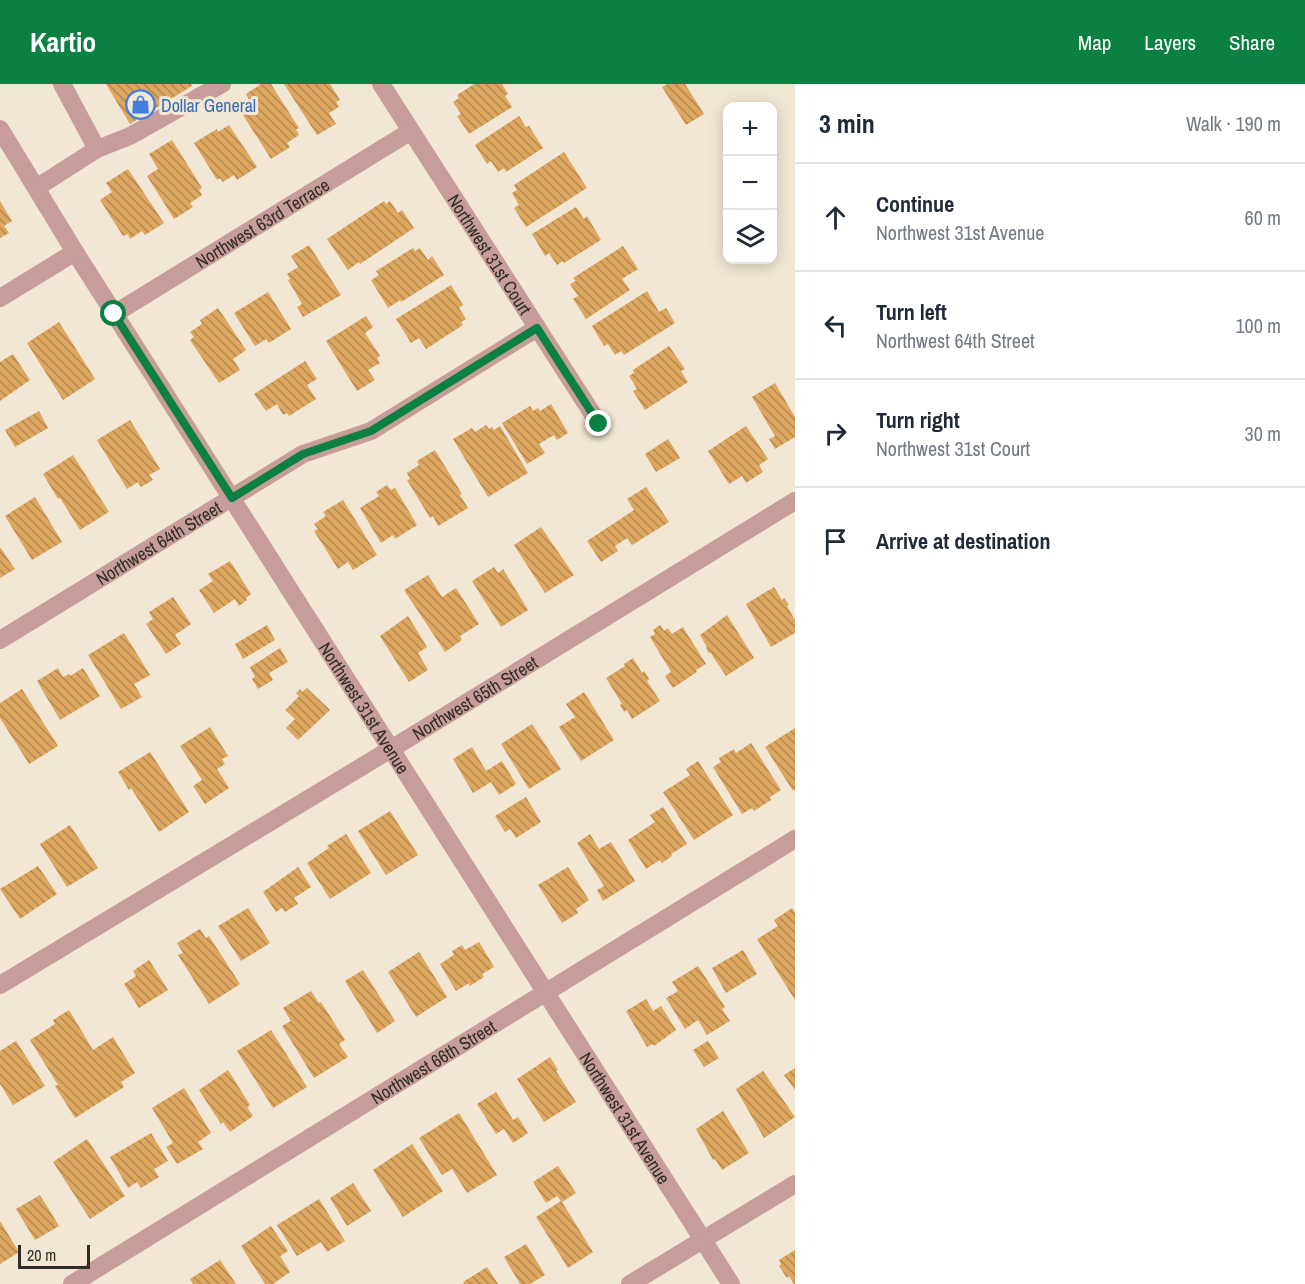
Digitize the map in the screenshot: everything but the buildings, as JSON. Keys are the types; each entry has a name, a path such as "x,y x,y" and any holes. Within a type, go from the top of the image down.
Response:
{"street":[{"path":"62,84 97,149"},
{"path":"36,188 97,149 130,136 222,84"},
{"name":"Northwest 31st Court","path":"381,84 599,424"},
{"name":"Northwest 31st Avenue","path":"0,129 114,314 731,1284"},
{"name":"Northwest 63rd Terrace","path":"114,314 411,131"},
{"path":"0,298 75,252"},
{"name":"Northwest 64th Street","path":"0,640 303,454 371,431 537,328"},
{"name":"Northwest 65th Street","path":"0,984 391,749 795,501"},
{"name":"Northwest 66th Street","path":"72,1284 795,839"},
{"path":"630,1284 795,1184"}],"place":[{"name":"Dollar General","path":"140,105"}],"route":[{"path":"114,314 232,498 303,454 371,431 537,328 599,424"}]}
